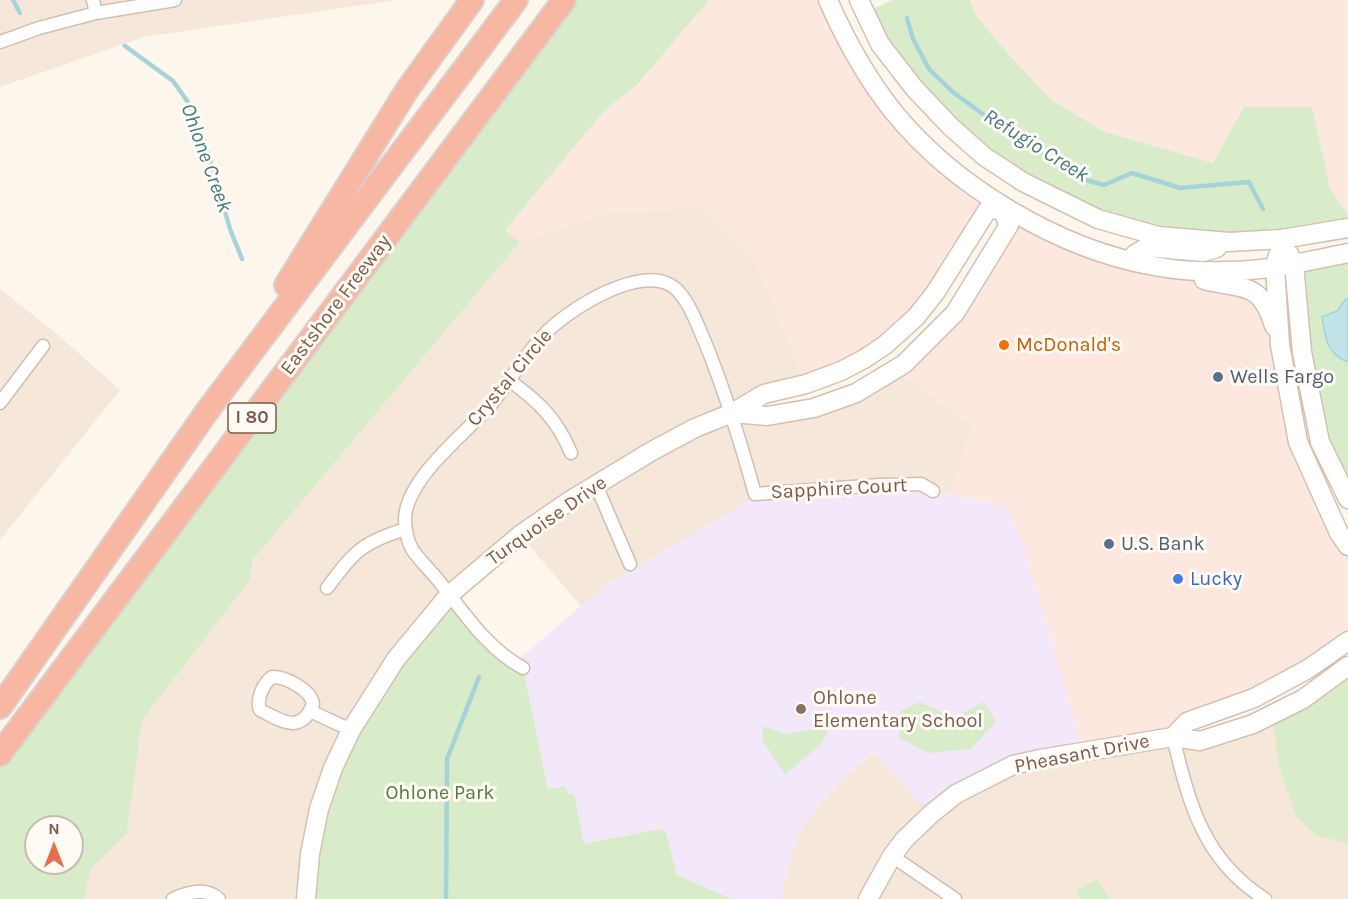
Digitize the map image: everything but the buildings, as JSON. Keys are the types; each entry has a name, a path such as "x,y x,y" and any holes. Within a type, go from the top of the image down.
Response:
{"highway":[{"path":"208,410 407,90 472,0"},
{"name":"Eastshore Freeway","path":"0,707 208,410 516,0"},
{"name":"Eastshore Freeway","path":"0,754 564,0"}],"street":[{"path":"93,0 96,14"},
{"path":"0,42 39,28 96,14 175,0"},
{"path":"828,0 848,43 873,85 893,111 933,153 964,178 1004,208 1059,236 1111,255 1215,282 1241,286 1259,295 1269,310 1280,345"},
{"path":"859,0 880,44 914,88 951,127 985,157 1023,182 1098,219 1158,236 1229,242 1282,239 1348,228"},
{"name":"Turquoise Drive","path":"1004,208 1023,182"},
{"name":"Turquoise Drive","path":"306,899 310,854 319,809 333,768 351,730 396,659 449,595 520,535 596,485 695,428 732,413 764,394 806,384 841,370 885,345 916,317 935,293 988,209 1004,208"},
{"name":"Turquoise Drive","path":"732,413 767,416 814,408 856,393 904,364 955,313 1010,225 1004,208"},
{"path":"1282,239 1294,264 1302,352 1320,442 1348,499"},
{"path":"1282,239 1275,267 1280,345 1298,442 1339,533 1348,546"},
{"path":"1132,260 1135,255 1147,247 1203,252 1229,242"},
{"path":"1155,266 1227,272 1275,267 1348,253"},
{"name":"Crystal Circle","path":"406,529 407,506 423,476 468,430 543,335 566,315 627,284 654,280 665,283 675,288 685,300 716,368 732,413"},
{"path":"0,403 43,346"},
{"path":"509,380 548,414 562,432 571,453"},
{"name":"Sapphire Court","path":"732,413 756,494 921,484 933,491"},
{"path":"596,485 630,564"},
{"path":"327,588 359,549 371,541 406,529 412,549 486,639 523,668"},
{"name":"Pheasant Drive","path":"1173,736 1187,722 1254,698 1308,669 1348,641"},
{"name":"Pheasant Drive","path":"868,899 892,856 904,840 931,814 956,794 1013,765 1173,736 1200,741 1253,724 1303,699 1348,666"},
{"path":"272,677 277,677 309,694 313,704 310,711 302,721 290,723 260,710 258,704 267,681 272,677"},
{"path":"310,711 351,730"},
{"path":"1173,736 1188,799 1202,830 1222,860 1265,899"},
{"path":"892,856 955,899"},
{"path":"173,899 202,891 209,892 219,899"}],"shaded area":[{"path":"0,0 396,0 144,37 0,87"},
{"path":"709,0 828,0 873,85 994,199 916,317 806,384 755,260 702,208 609,212 520,242 505,230 605,110 637,85"},
{"path":"970,0 1348,0 1348,215 1330,188 1312,107 1213,163 1101,131 1051,99 1008,54 975,14"},
{"path":"702,208 755,260 806,384 733,412 767,416 895,370 973,426 949,494 933,491 756,494 738,508 606,585 581,606 520,535 449,595 306,899 84,899 91,869 127,833 142,720 249,580 252,561 520,242 609,212"},
{"path":"1016,213 1059,236 1215,282 1269,310 1298,442 1348,546 1348,641 1173,737 1083,751 1023,544 1008,507 949,494 973,426 895,370 924,344"},
{"path":"0,289 57,334 120,390 0,540"},
{"name":"Ohlone Elementary School","path":"880,485 933,491 1008,507 1023,544 1083,751 1040,759 931,814 873,752 843,779 799,832 780,899 732,899 677,875 666,834 660,829 584,844 574,793 568,794 548,789 523,668 514,663 606,585 738,508 755,494"},
{"path":"1272,715 1295,815 1315,835 1348,844 1348,899 1109,899 1097,879 1076,890 1081,899 780,899 799,832 843,779 874,752 1013,765 1200,741"}],"green space":[{"path":"564,0 709,0 637,85 605,110 505,230 520,242 252,561 250,580 142,720 127,833 91,869 84,899 0,899 0,754"},
{"path":"892,0 970,0 975,14 1008,54 1051,99 1102,131 1213,163 1244,107 1312,107 1330,188 1348,215 1348,228 1229,242 1098,219 951,127 864,13"},
{"path":"1348,253 1348,499 1320,442 1294,264"},
{"name":"Ohlone Park","path":"449,595 523,668 548,789 565,786 568,794 574,793 584,844 660,829 666,833 677,875 732,899 306,899 333,768"},
{"path":"1348,666 1348,844 1315,835 1295,815 1279,766 1272,715"},
{"path":"920,702 954,718 983,702 996,721 971,749 928,753 899,738 900,711"},
{"path":"763,726 786,734 830,727 821,744 785,775 763,741"},
{"path":"1097,879 1109,899 1081,899 1076,890"}],"water":[{"path":"1348,299 1348,362 1331,350 1322,317 1337,311"}],"waterway":[{"name":"Ohlone Creek","path":"13,0 20,13"},
{"name":"Refugio Creek","path":"907,18 913,39 929,69 954,93 991,120 1024,138 1079,178 1104,185 1132,173 1180,188 1249,182 1263,209"},
{"name":"Ohlone Creek","path":"125,46 173,81 190,105 205,142 230,229 242,259"},
{"name":"Ohlone Creek","path":"446,899 447,759 479,677"}],"place":[{"name":"McDonald's","path":"1004,345"},
{"name":"Wells Fargo","path":"1218,377"},
{"name":"U.S. Bank","path":"1109,544"},
{"name":"Lucky","path":"1178,579"},
{"name":"Ohlone Elementary School","path":"801,709"}]}
